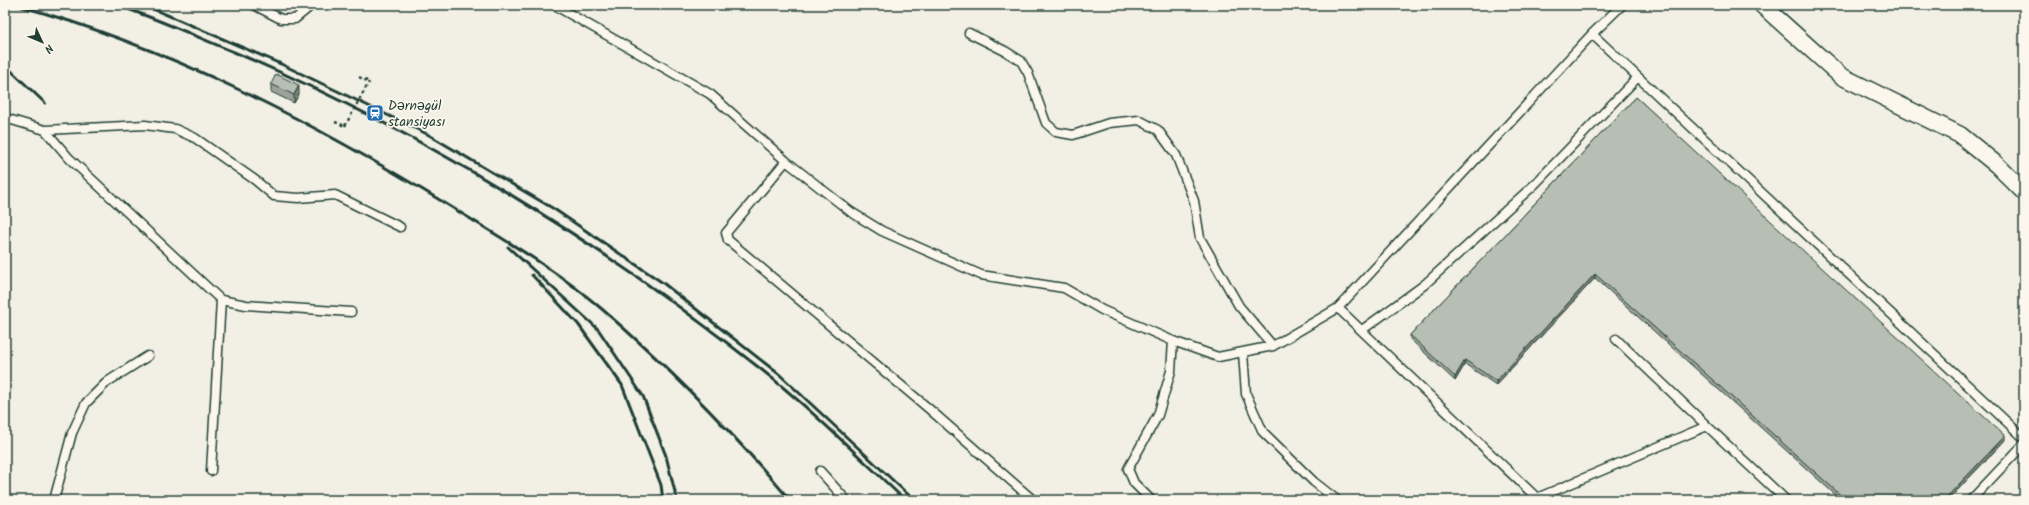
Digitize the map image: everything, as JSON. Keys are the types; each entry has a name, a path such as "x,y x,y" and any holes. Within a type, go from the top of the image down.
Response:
{"street":[{"path":"1762,5 1841,76 1960,135 1997,165 2024,192"}],"lane":[{"path":"254,5 282,19 295,19 312,5"},
{"path":"554,5 710,94 786,162 851,212 882,231 981,275 1064,288 1102,310 1173,341 1218,357 1273,346 1338,308 1592,34 1622,5"},
{"path":"969,33 1005,51 1021,62 1028,74 1046,123 1056,132 1073,135 1110,123 1139,120 1158,130 1176,155 1194,201 1200,238 1239,306 1273,346"},
{"path":"1592,34 2024,438"},
{"path":"1362,330 1424,285 1535,184 1638,77"},
{"path":"5,118 45,130 144,125 175,129 195,138 255,180 274,196 298,198 335,195 400,227"},
{"path":"45,130 68,158 221,300 246,305 351,312"},
{"path":"786,162 734,221 726,233 728,240 928,408 1033,500"},
{"path":"211,471 221,300"},
{"path":"1338,308 1537,498 1707,426"},
{"path":"1616,339 1786,500"},
{"path":"1151,500 1134,483 1128,468 1158,415 1171,371 1173,341"},
{"path":"1242,352 1246,394 1263,432 1314,482 1337,500"},
{"path":"54,500 72,433 86,403 107,382 148,356"},
{"path":"1971,500 2024,444"},
{"path":"820,471 846,500"}],"path":[{"path":"336,122 345,126 369,82 359,77"}],"building":[{"path":"276,74 299,85 294,95 271,84"},
{"path":"1636,97 2005,436 1944,500 1846,500 1595,274 1496,381 1465,360 1455,377 1410,335"}],"railway":[{"path":"16,5 73,22 130,42 240,90 346,145 528,254 585,295 628,332 677,378 746,450 790,500"},
{"path":"116,5 175,27 304,83 441,154 508,193 638,278 701,323 762,370 817,417 905,500"},
{"path":"144,5 281,64 429,135 554,209 663,283 780,375 914,500"},
{"path":"5,65 45,103"},
{"path":"508,247 598,329 643,396 666,456 677,500"},
{"path":"532,275 578,324 622,385 661,485 663,500"}],"place":[{"name":"Dərnəgül stansiyası","path":"375,113"}]}
